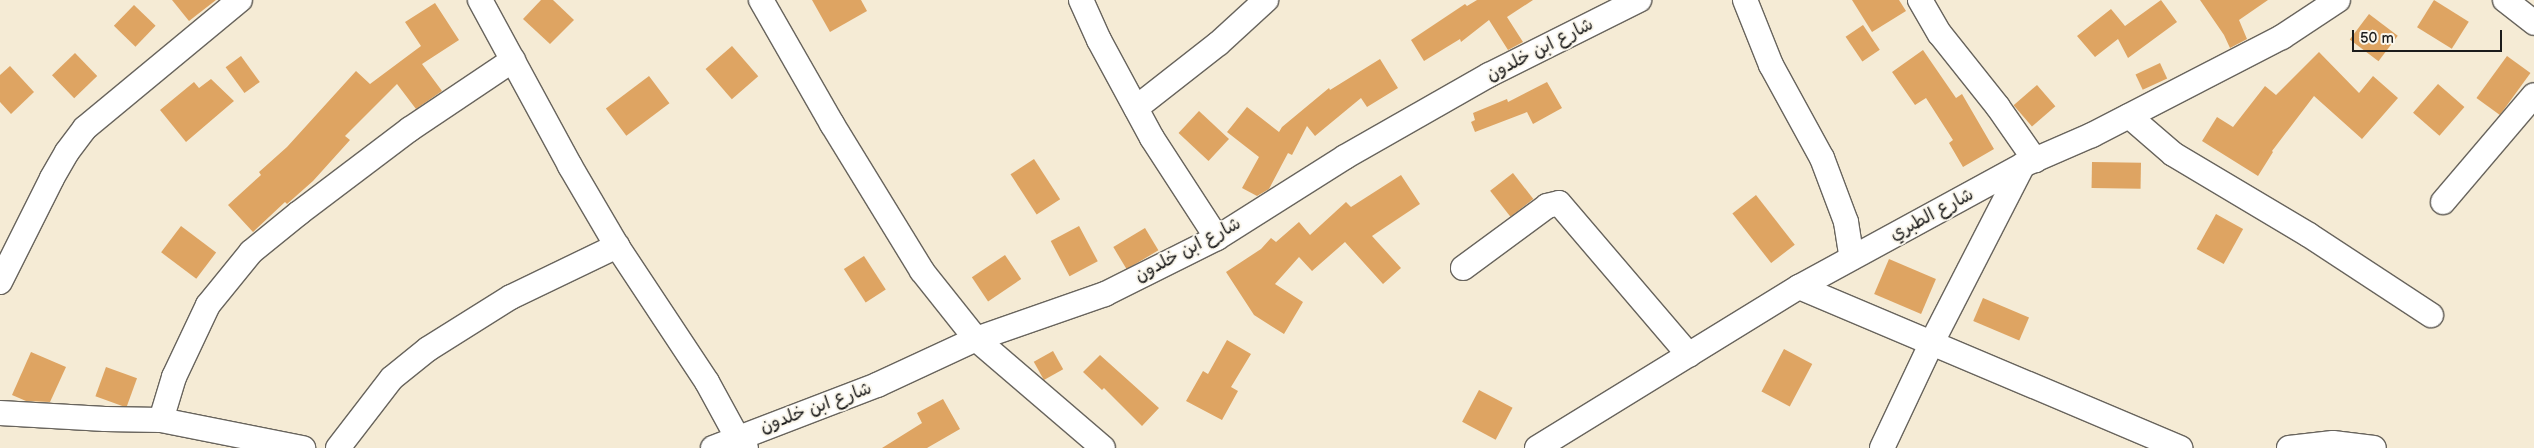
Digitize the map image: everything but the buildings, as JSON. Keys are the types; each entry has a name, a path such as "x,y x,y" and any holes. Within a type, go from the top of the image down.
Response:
{"street":[{"path":"0,282 52,178 67,152 85,128 240,0"},
{"path":"480,0 570,166 617,246 707,382 742,443"},
{"path":"761,0 832,124 922,271 976,339 1103,448"},
{"path":"1081,0 1099,40 1152,138 1217,238"},
{"path":"1136,108 1218,43 1266,0"},
{"name":"شارع ابن خلدون","path":"713,448 742,443 877,385 976,339 1105,294 1217,238 1345,157 1489,75 1639,0"},
{"path":"1745,0 1772,65 1822,158 1846,222 1852,258"},
{"path":"1882,448 1932,342 2029,163 1998,107 1940,34 1920,0"},
{"name":"شارع الطبري","path":"1537,448 1799,287 2029,163 2129,116 2282,37 2338,0"},
{"path":"2505,0 2534,23"},
{"path":"161,420 174,377 208,305 251,252 299,212 410,129 513,60"},
{"path":"2444,202 2534,96"},
{"path":"2129,116 2173,154 2309,235 2432,315"},
{"path":"1462,268 1547,206 1559,203 1689,355"},
{"path":"338,448 392,378 428,349 511,297 617,246"},
{"path":"1799,287 2180,448"},
{"path":"0,413 161,420 298,447"},
{"path":"2289,448 2333,443 2374,448"}]}
